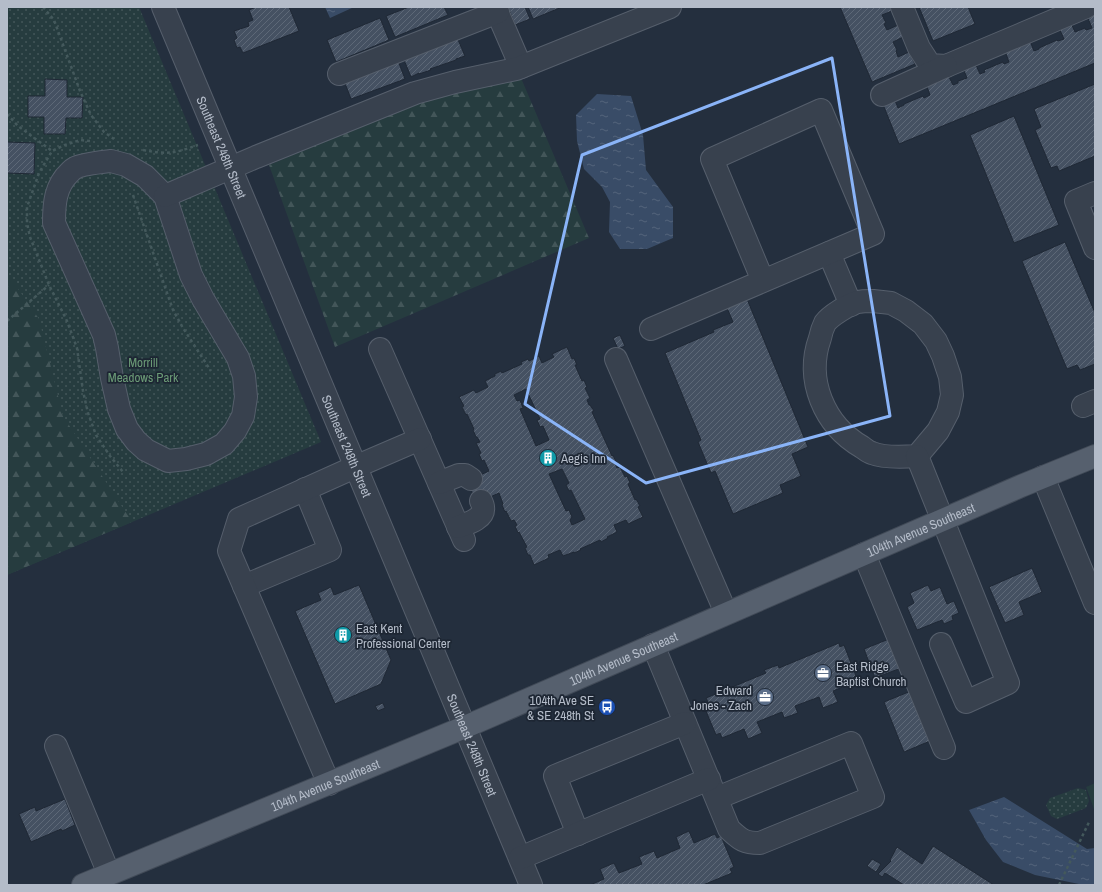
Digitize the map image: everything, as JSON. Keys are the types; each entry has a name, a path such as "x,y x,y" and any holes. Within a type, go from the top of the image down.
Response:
{"main road":[{"name":"104th Avenue Southeast","path":"83,885 464,727 1043,477 1095,456"}],"street":[{"name":"Southeast 248th Street","path":"163,7 531,885"},
{"path":"165,196 415,92 516,69 670,7"},
{"path":"902,7 919,48 930,65 946,66"},
{"path":"882,95 946,66 1086,7"},
{"path":"339,74 497,10 521,66"},
{"path":"651,329 873,234 822,110 712,159 763,281"},
{"path":"130,156 145,176 165,196 191,275 203,299 238,358 244,376 246,397 242,416 235,431 224,444 206,454 186,459 168,461 146,450 136,441 127,429 119,409 104,335 54,223 56,193 64,178 75,168 96,162 111,161 130,156"},
{"path":"1095,193 1076,201 1095,248"},
{"path":"829,253 851,305"},
{"path":"873,301 891,303 906,311 923,324 936,341 944,356 950,377 952,395 948,412 938,431 917,456 889,457 872,454 854,443 839,431 825,411 817,389 814,367 817,345 825,323 839,310 857,302 873,301"},
{"path":"380,349 461,534 483,513 484,508 481,501"},
{"path":"616,359 726,614"},
{"path":"329,784 229,552 239,519 355,466 420,439"},
{"path":"917,456 1008,684 966,702 941,644"},
{"path":"439,483 459,475 465,475 470,479"},
{"path":"1043,477 1095,603"},
{"path":"244,586 330,550 304,490"},
{"path":"864,554 944,748"},
{"path":"520,858 578,834 713,788 850,743 873,797 760,843 751,843 741,840 730,829 713,788 685,723 653,645"},
{"path":"578,834 555,776 685,723"},
{"path":"56,746 109,874"}],"path":[{"path":"42,8 54,20 80,91 91,115 104,132 121,144 130,156 141,218 173,310 211,371"},
{"path":"7,114 18,126 52,151"},
{"path":"130,156 174,153 203,143"},
{"path":"7,321 49,285"},
{"path":"1059,885 1090,820"}],"highlighted area":[{"path":"832,58 890,416 646,483 525,404 582,155"}],"green space":[{"name":"Morrill Meadows Park","path":"7,7 139,7 321,442 7,575"},
{"path":"521,78 589,238 335,347 269,165 425,100"},
{"path":"7,273 39,319 63,416 132,522 7,575"},
{"path":"1095,783 1095,812 1086,787"},
{"path":"1078,788 1086,790 1089,801 1086,808 1057,819 1051,816 1046,805 1050,798"}],"water":[{"path":"325,7 354,7 330,18"},
{"path":"597,94 631,96 643,135 646,170 673,207 673,238 647,249 620,249 609,232 610,202 602,187 584,169 577,141 576,115"},
{"path":"1004,797 1087,849 1095,848 1095,884 1079,884 1035,875 1003,862 986,840 969,810"}],"building":[{"path":"256,7 289,7 299,31 243,53 240,47 237,48 234,40 237,38 234,31 249,26 248,22 253,20 249,10"},
{"path":"409,7 444,7 448,15 395,37 386,16"},
{"path":"508,7 525,7 530,19 515,25"},
{"path":"528,7 562,7 533,19"},
{"path":"840,7 890,7 892,11 882,15 886,23 884,24 887,30 898,25 903,37 893,42 897,50 898,57 909,52 915,64 872,82"},
{"path":"919,7 968,7 975,24 933,41"},
{"path":"1095,13 1095,63 899,144 882,102 894,98 898,108 923,96 924,98 930,95 926,84 948,75 953,85 958,83 958,81 967,78 963,68 975,63 980,74 985,72 984,70 1003,62 1004,64 1009,62 1005,51 1030,41 1034,51 1057,40 1064,39 1059,28 1071,23 1075,32 1085,28 1086,30 1092,28 1087,16"},
{"path":"380,18 389,40 336,62 327,40"},
{"path":"456,35 465,56 411,77 402,55"},
{"path":"397,58 405,79 351,99 343,78"},
{"path":"45,79 67,80 67,97 83,97 82,118 66,118 65,134 44,134 44,117 28,117 28,96 45,96"},
{"path":"1095,84 1095,156 1059,171 1057,166 1051,168 1035,130 1041,127 1034,109"},
{"path":"1014,116 1059,225 1014,243 970,135"},
{"path":"7,142 35,143 34,174 7,173"},
{"path":"1065,242 1095,313 1095,364 1080,370 1077,365 1067,369 1022,261"},
{"path":"747,299 808,447 792,454 801,476 780,485 783,493 733,514 715,471 711,473 698,442 701,440 665,353 714,332 713,330 733,322 727,308"},
{"path":"620,335 625,346 618,349 613,338"},
{"name":"Aegis Inn","path":"567,347 572,359 574,358 577,365 575,365 582,381 584,380 587,387 585,388 590,398 587,400 594,411 592,412 612,456 613,455 617,468 620,467 625,477 627,476 630,483 628,484 635,500 636,499 640,506 638,507 643,517 628,524 626,520 614,525 617,532 601,542 600,540 580,549 581,550 563,556 560,550 548,555 549,558 534,565 525,548 527,547 515,526 517,525 514,520 511,521 506,511 505,512 499,493 477,503 467,481 489,471 484,460 482,461 479,454 481,453 476,443 480,442 476,437 467,414 466,415 462,407 464,406 459,397 474,390 476,393 488,387 485,381 501,371 502,373 522,364 521,362 528,359 529,361 539,356 542,363 554,357 552,354","holes":["526,389 540,419 537,420 540,427 543,426 549,440 536,446 520,409 523,408 520,400 517,401 514,395","562,469 569,483 566,485 569,491 571,490 585,519 572,525 570,520 572,517 569,510 566,511 549,474"]},
{"path":"1032,568 1042,592 1019,602 1024,615 1005,623 989,587"},
{"name":"East Kent Professional Center","path":"359,585 391,660 381,684 335,704 295,611 321,600 318,593 331,587 334,595"},
{"path":"928,585 931,591 940,587 947,604 954,601 959,613 952,616 953,620 944,624 942,620 917,630 907,607 914,603 910,593"},
{"path":"889,639 901,668 875,678 864,649"},
{"path":"839,643 840,647 844,645 856,676 853,678 855,682 833,691 838,702 823,708 819,697 795,706 798,713 784,718 782,712 757,722 762,733 748,739 744,729 722,738 720,733 716,735 703,704 708,702 706,698 766,673 764,670 778,665 779,668"},
{"path":"911,691 930,741 904,752 884,702"},
{"path":"383,703 385,708 378,711 375,706"},
{"path":"65,799 75,825 62,831 61,829 31,842 19,814 35,807 36,811"},
{"path":"689,831 694,843 715,834 717,838 721,836 734,867 730,869 732,873 703,885 590,885 604,879 600,869 614,863 619,873 642,864 639,857 654,851 657,858 680,848 676,837"},
{"path":"933,846 994,885 904,885 885,873 882,877 878,874 891,861 890,860 897,847 922,864"},
{"path":"872,859 881,864 876,872 867,866"}],"place":[{"name":"Aegis Inn","path":"548,458"},
{"name":"East Kent Professional Center","path":"343,635"},
{"name":"East Ridge Baptist Church","path":"823,673"},
{"name":"Edward Jones - Zach","path":"765,697"},
{"name":"104th Ave SE & SE 248th St","path":"607,707"}]}
